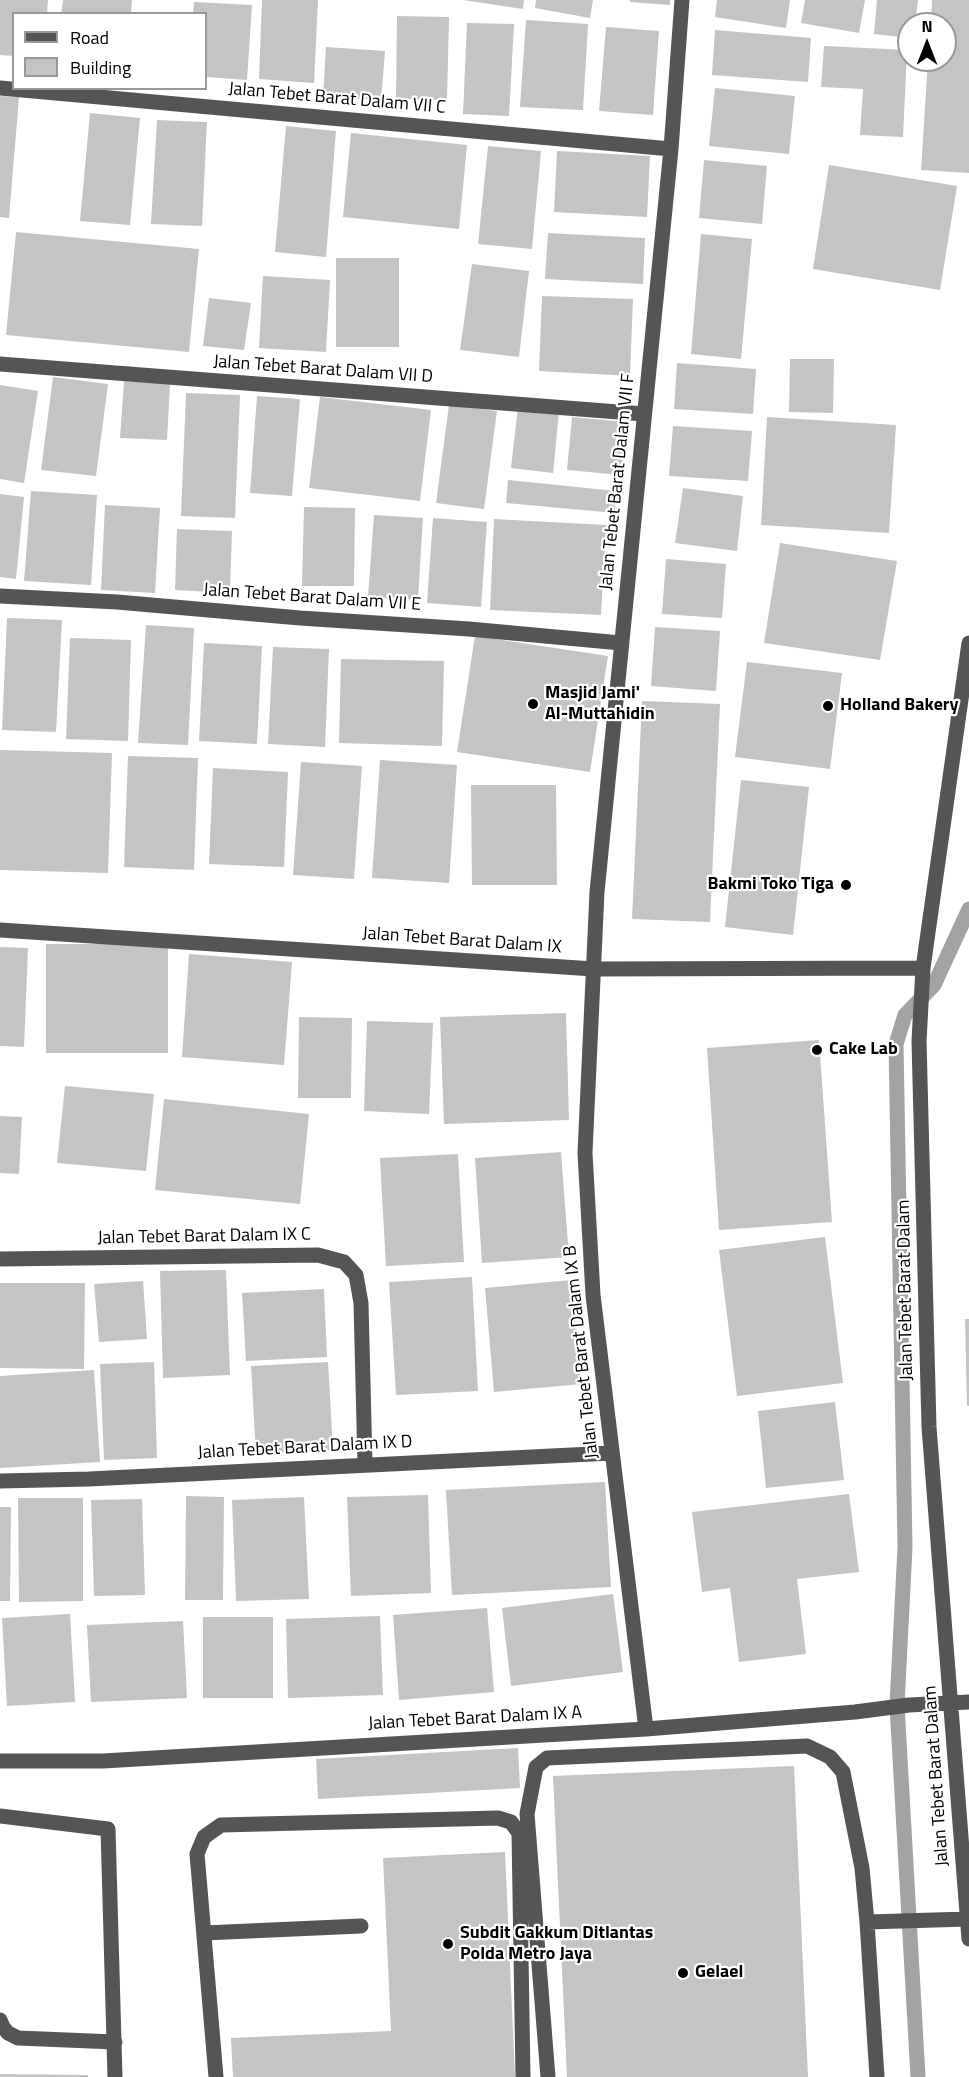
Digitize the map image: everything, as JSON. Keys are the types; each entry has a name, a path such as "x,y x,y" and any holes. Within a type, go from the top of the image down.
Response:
{"street":[{"name":"Jalan Tebet Barat Dalam VII F","path":"594,969 597,892 671,149 682,0"},
{"name":"Jalan Tebet Barat Dalam VII C","path":"22,90 671,149"},
{"name":"Jalan Tebet Barat Dalam VII D","path":"0,364 644,414"},
{"name":"Jalan Tebet Barat Dalam VII E","path":"0,596 117,602 621,643"},
{"name":"Jalan Tebet Barat Dalam","path":"969,646 923,968 919,1041 929,1427 969,1939"},
{"name":"Jalan Tebet Barat Dalam IX","path":"0,930 594,969 923,968"},
{"name":"Jalan Tebet Barat Dalam IX B","path":"594,969 585,1153 593,1295 646,1729"},
{"name":"Jalan Tebet Barat Dalam IX C","path":"0,1259 318,1255 344,1262 356,1275 361,1304 365,1464"},
{"name":"Jalan Tebet Barat Dalam IX D","path":"0,1481 89,1479 612,1453"},
{"name":"Jalan Tebet Barat Dalam IX A","path":"0,1761 103,1761 646,1729 855,1712 909,1705 969,1702"},
{"path":"548,2077 528,1814 536,1767 540,1761 547,1758 807,1746 830,1757 843,1772 862,1868 877,2077"},
{"path":"0,1816 108,1829 115,2077"},
{"path":"216,2077 197,1854 204,1837 221,1825 498,1818 511,1822 519,1833 524,2077"},
{"path":"867,1922 968,1919"},
{"path":"204,1933 361,1926"},
{"path":"0,2019 8,2033 18,2038 115,2042"}],"building":[{"path":"0,0 48,0 47,12 12,12 12,56 0,55"},
{"path":"63,0 132,0 131,12 61,12"},
{"path":"262,0 318,0 314,83 259,79"},
{"path":"463,0 524,0 523,9"},
{"path":"536,0 593,0 590,18 535,8"},
{"path":"630,0 670,0 670,5 630,2"},
{"path":"717,0 790,0 786,28 715,17"},
{"path":"805,0 865,0 859,33 801,23"},
{"path":"877,0 918,0 916,12 897,12 897,37 874,34"},
{"path":"932,0 969,0 969,173 921,170 927,72 957,72 957,12 932,12"},
{"path":"194,2 252,5 247,80 207,77 207,12 193,12"},
{"path":"397,16 449,17 447,100 396,99"},
{"path":"526,20 588,24 583,110 520,107"},
{"path":"467,23 514,24 509,116 463,114"},
{"path":"606,27 659,31 653,115 599,111"},
{"path":"715,30 811,38 808,82 712,75"},
{"path":"824,46 897,50 897,72 906,72 903,137 860,135 863,89 821,87"},
{"path":"326,47 385,51 381,100 323,97"},
{"path":"715,88 795,96 789,154 709,146"},
{"path":"0,96 19,97 9,218 0,217"},
{"path":"90,113 140,118 130,225 80,221"},
{"path":"157,120 207,122 202,226 151,224"},
{"path":"286,126 336,131 326,257 275,252"},
{"path":"351,133 467,145 459,229 343,217"},
{"path":"488,146 541,151 532,249 478,244"},
{"path":"557,151 650,156 647,217 554,212"},
{"path":"704,160 767,166 762,224 699,218"},
{"path":"829,165 957,186 940,290 813,269"},
{"path":"16,232 199,249 189,352 6,335"},
{"path":"548,233 645,238 643,284 545,279"},
{"path":"701,234 752,239 741,359 691,354"},
{"path":"336,258 399,258 399,347 336,347"},
{"path":"472,264 529,271 519,357 460,350"},
{"path":"263,276 330,280 326,352 259,348"},
{"path":"542,296 633,299 630,376 539,371"},
{"path":"209,298 251,303 244,350 203,346"},
{"path":"790,359 834,359 833,413 789,412"},
{"path":"677,363 756,369 753,414 674,409"},
{"path":"53,377 108,384 96,476 41,470"},
{"path":"124,381 170,384 167,440 120,438"},
{"path":"0,385 38,391 24,483 0,479"},
{"path":"186,393 240,395 235,518 181,516"},
{"path":"257,396 300,399 292,496 250,493"},
{"path":"320,397 431,410 420,501 309,488"},
{"path":"449,405 497,411 484,509 436,503"},
{"path":"518,407 559,412 553,473 511,468"},
{"path":"572,417 627,422 621,475 567,470"},
{"path":"767,417 896,425 889,533 761,525"},
{"path":"673,426 752,431 748,481 669,476"},
{"path":"508,480 616,491 615,513 506,503"},
{"path":"683,488 743,496 737,551 675,543"},
{"path":"31,491 97,495 91,585 24,581"},
{"path":"0,494 24,497 16,579 0,577"},
{"path":"105,505 160,508 155,593 101,590"},
{"path":"304,507 355,508 354,586 302,586"},
{"path":"374,515 423,518 418,600 368,597"},
{"path":"433,518 487,522 481,607 427,603"},
{"path":"494,519 606,525 601,615 490,610"},
{"path":"177,529 232,531 230,593 175,590"},
{"path":"780,543 897,561 880,660 764,643"},
{"path":"666,559 726,564 722,618 662,614"},
{"path":"7,618 62,620 56,732 2,730"},
{"path":"146,625 194,628 188,745 138,743"},
{"path":"655,627 720,631 716,691 651,686"},
{"name":"Masjid Jami' Al-Muttahidin","path":"475,636 608,656 590,772 457,752"},
{"path":"70,638 131,640 128,741 66,739"},
{"path":"204,643 262,646 257,744 199,741"},
{"path":"273,647 329,649 325,747 268,744"},
{"path":"341,659 444,661 442,746 339,743"},
{"path":"747,662 842,673 830,769 735,757"},
{"path":"642,701 720,704 710,922 632,919"},
{"path":"0,750 112,753 108,873 0,870"},
{"path":"128,756 198,758 194,870 124,867"},
{"path":"380,760 457,765 449,883 372,878"},
{"path":"301,762 362,766 354,879 293,875"},
{"path":"213,768 288,772 284,867 209,864"},
{"path":"741,780 809,787 793,935 725,927"},
{"path":"471,785 556,785 557,885 472,885"},
{"path":"46,944 168,944 168,1053 46,1053"},
{"path":"0,947 28,948 24,1047 0,1046"},
{"path":"189,954 292,962 284,1065 182,1057"},
{"path":"566,1013 569,1120 444,1124 440,1017"},
{"path":"299,1017 352,1018 351,1098 298,1098"},
{"path":"367,1021 433,1023 429,1114 364,1111"},
{"path":"819,1040 832,1222 719,1230 707,1048"},
{"path":"65,1086 154,1094 146,1171 57,1163"},
{"path":"164,1099 309,1114 300,1204 155,1190"},
{"path":"0,1116 22,1117 19,1174 0,1173"},
{"path":"561,1152 569,1257 482,1263 475,1158"},
{"path":"458,1154 464,1262 386,1266 380,1158"},
{"path":"825,1237 843,1383 737,1396 719,1250"},
{"path":"226,1270 230,1375 163,1378 160,1271"},
{"path":"472,1277 478,1391 396,1395 389,1282"},
{"path":"571,1280 581,1384 494,1392 485,1288"},
{"path":"143,1281 147,1339 99,1342 94,1284"},
{"path":"0,1283 85,1283 84,1369 0,1368"},
{"path":"324,1289 327,1357 246,1361 242,1293"},
{"path":"965,1319 969,1319 969,1406 967,1406"},
{"path":"154,1362 157,1458 104,1460 100,1364"},
{"path":"328,1362 333,1450 256,1454 251,1366"},
{"path":"94,1370 100,1462 0,1468 0,1376"},
{"path":"835,1402 844,1480 766,1488 758,1411"},
{"path":"605,1482 611,1587 452,1595 446,1490"},
{"path":"849,1494 859,1572 797,1579 806,1654 739,1662 730,1588 702,1592 692,1512"},
{"path":"428,1495 431,1593 351,1596 347,1497"},
{"path":"186,1496 224,1497 223,1600 185,1600"},
{"path":"304,1497 309,1599 236,1601 232,1500"},
{"path":"18,1498 83,1498 83,1601 19,1602"},
{"path":"142,1499 145,1595 94,1596 91,1500"},
{"path":"0,1507 11,1507 10,1601 0,1601"},
{"path":"613,1594 623,1672 511,1686 502,1608"},
{"path":"487,1608 494,1692 399,1700 393,1615"},
{"path":"70,1614 75,1702 7,1706 2,1618"},
{"path":"380,1616 383,1695 288,1698 286,1619"},
{"path":"203,1617 273,1617 273,1698 203,1698"},
{"path":"183,1621 187,1698 91,1702 87,1625"},
{"path":"518,1748 520,1788 318,1799 316,1759"},
{"name":"Gelael","path":"794,1766 808,2077 567,2077 553,1776"},
{"name":"Subdit Gakkum Ditlantas Polda Metro Jaya","path":"505,1852 515,2077 233,2077 231,2038 391,2031 383,1858"},
{"path":"0,2074 88,2075 88,2077 0,2077"}],"waterway":[{"path":"918,2077 897,1705 905,1547 896,1044 905,1015 934,985 969,909"}],"place":[{"name":"Masjid Jami' Al-Muttahidin","path":"533,704"},
{"name":"Holland Bakery","path":"828,706"},
{"name":"Bakmi Toko Tiga","path":"846,885"},
{"name":"Cake Lab","path":"817,1050"},
{"name":"Subdit Gakkum Ditlantas Polda Metro Jaya","path":"448,1944"},
{"name":"Gelael","path":"683,1973"}]}
